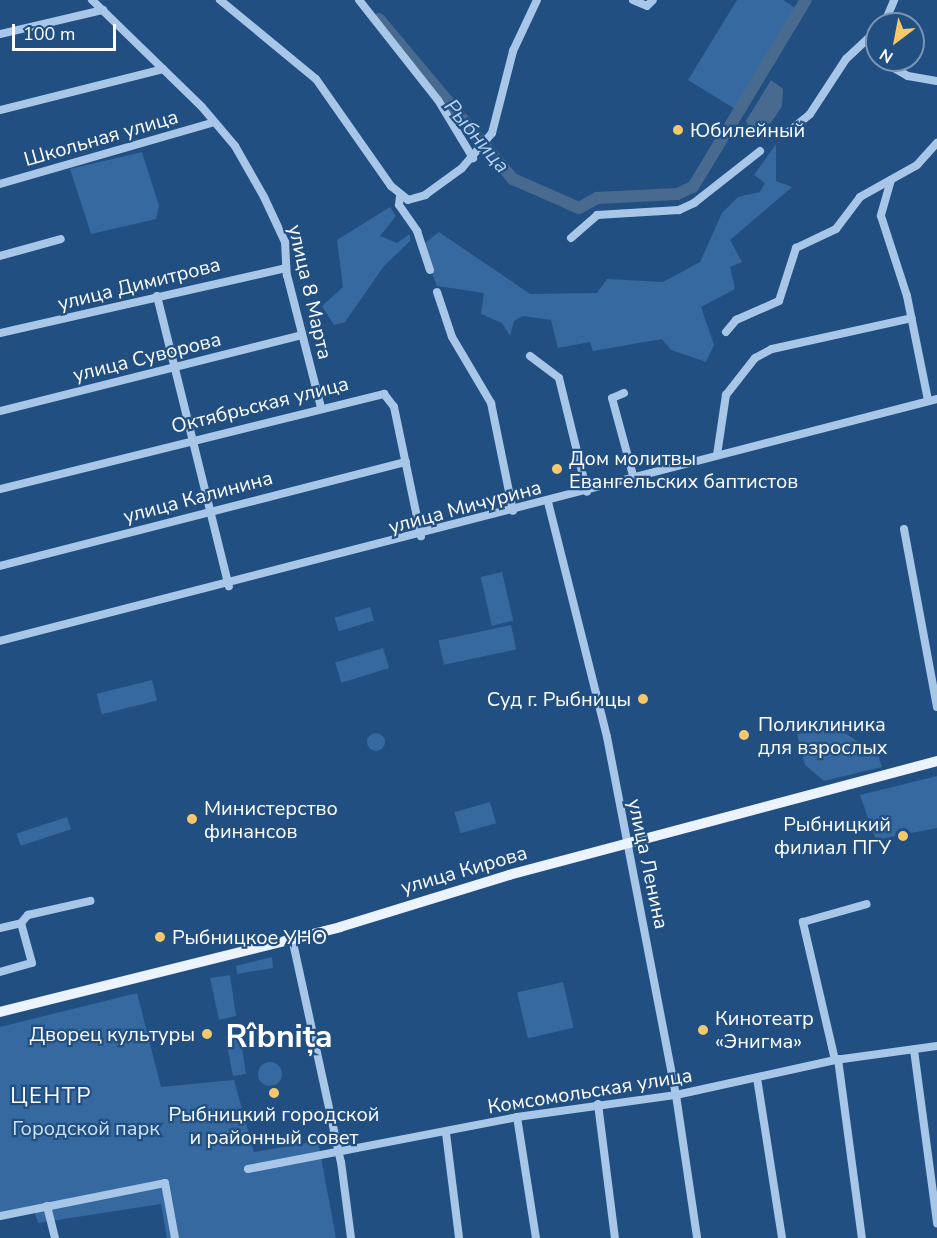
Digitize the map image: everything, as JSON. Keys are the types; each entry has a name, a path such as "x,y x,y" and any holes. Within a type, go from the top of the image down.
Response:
{"main road":[{"name":"улица Кирова","path":"0,1012 292,938 937,760"}],"street":[{"name":"улица 8 Марта","path":"92,0 202,107 211,123 235,146 281,227 286,268 321,407"},
{"path":"220,0 316,78 398,194 399,205 417,231 430,270"},
{"path":"359,0 438,100 475,156"},
{"path":"398,194 415,200 425,195 475,156 486,141 498,115 513,51 537,0"},
{"path":"633,0 647,6 653,0"},
{"path":"0,34 103,10"},
{"path":"788,132 810,114 846,59 865,41"},
{"path":"0,110 162,69"},
{"path":"901,72 908,76 937,81"},
{"name":"Школьная улица","path":"0,184 211,123"},
{"path":"726,332 736,320 779,301 796,248 836,229 860,197 917,165 937,143"},
{"path":"571,238 597,215 678,210 694,203 760,151"},
{"path":"891,180 881,216 912,318 933,399"},
{"path":"0,256 61,239"},
{"name":"улица Димитрова","path":"0,333 286,268"},
{"path":"437,292 452,337 491,403 513,511"},
{"path":"157,296 230,586"},
{"path":"717,455 726,395 755,358 772,349 912,318"},
{"name":"улица Суворова","path":"0,411 302,335"},
{"path":"530,356 559,378 587,492"},
{"path":"624,393 612,398 634,479"},
{"name":"Октябрьская улица","path":"0,489 321,407 387,394 406,462 421,536"},
{"name":"улица Мичурина","path":"0,641 230,586 933,399"},
{"name":"улица Калинина","path":"0,566 211,510 406,462"},
{"name":"улица Ленина","path":"548,502 607,737 624,845 676,1095 697,1238"},
{"path":"904,529 937,706"},
{"path":"0,928 21,923 28,915 90,901"},
{"path":"862,1238 836,1059 803,922 867,904"},
{"path":"0,972 32,963 21,923"},
{"path":"292,938 339,1154 351,1238"},
{"name":"Комсомольская улица","path":"248,1169 339,1154 517,1118 598,1104 676,1095 836,1059 937,1046"},
{"path":"914,1050 937,1223"},
{"path":"757,1077 782,1238"},
{"path":"598,1104 615,1238"},
{"path":"517,1118 536,1238"},
{"path":"446,1133 459,1238"},
{"path":"0,1216 165,1183 175,1238"},
{"path":"46,1206 55,1238"}],"green space":[{"path":"737,0 783,0 797,9 735,109 688,80"},
{"path":"776,144 776,181 792,187 730,240 742,262 730,267 735,289 701,307 714,345 706,362 671,350 662,339 593,351 590,342 558,348 551,320 523,316 514,321 510,336 502,323 481,314 484,293 437,286 421,246 439,232 530,294 597,293 607,279 663,282 700,262 722,213 738,197 760,192 765,183 754,175"},
{"path":"142,152 159,206 156,219 91,234 70,169"},
{"path":"390,207 396,216 380,236 397,243 410,234 410,241 384,266 345,322 334,325 322,306 343,287 337,240"},
{"path":"502,572 513,621 492,626 481,577"},
{"path":"370,607 374,620 339,631 335,618"},
{"path":"511,625 516,649 444,665 439,640"},
{"path":"383,648 389,668 341,683 335,663"},
{"path":"152,680 157,700 102,714 97,694"},
{"path":"836,727 878,755 882,767 824,781 805,765 797,734"},
{"path":"376,733 382,736 385,742 382,748 376,751 370,748 367,742 370,736"},
{"path":"937,776 937,828 876,840 860,795"},
{"path":"490,802 496,823 460,833 454,812"},
{"path":"67,817 71,829 21,846 17,833"},
{"path":"272,957 273,968 237,974 236,966"},
{"path":"230,975 236,1016 219,1020 210,978"},
{"path":"563,982 574,1028 528,1038 517,993"},
{"name":"Городской парк","path":"137,993 161,1087 234,1080 254,1152 318,1141 336,1238 167,1238 161,1204 38,1223 34,1210 0,1215 0,1027"},
{"path":"240,1033 246,1074 233,1076 225,1036"},
{"path":"270,1062 275,1063 281,1069 281,1079 275,1085 270,1086 265,1085 259,1079 258,1074 259,1069 265,1063"}],"shaded area":[{"path":"771,80 783,89 782,106 771,123 751,131 746,121"}],"waterway":[{"name":"Рыбница","path":"379,19 513,179 579,208 597,198 677,194 693,187 806,0"}],"place":[{"name":"Юбилейный","path":"678,130"},
{"name":"Дом молитвы Евангельских баптистов","path":"557,469"},
{"name":"Суд г. Рыбницы","path":"643,699"},
{"name":"Поликлиника для взрослых","path":"744,735"},
{"name":"Министерство финансов","path":"192,819"},
{"name":"Рыбницкий филиал ПГУ","path":"903,836"},
{"name":"Рыбницкое УНО","path":"160,937"},
{"name":"Кинотеатр «Энигма»","path":"703,1030"},
{"name":"Дворец культуры","path":"207,1034"},
{"name":"Рыбницкий городской и районный совет","path":"274,1093"}],"district":[{"name":"Rîbnița","path":"279,1037"},
{"name":"ЦЕНТР","path":"51,1097"}]}
